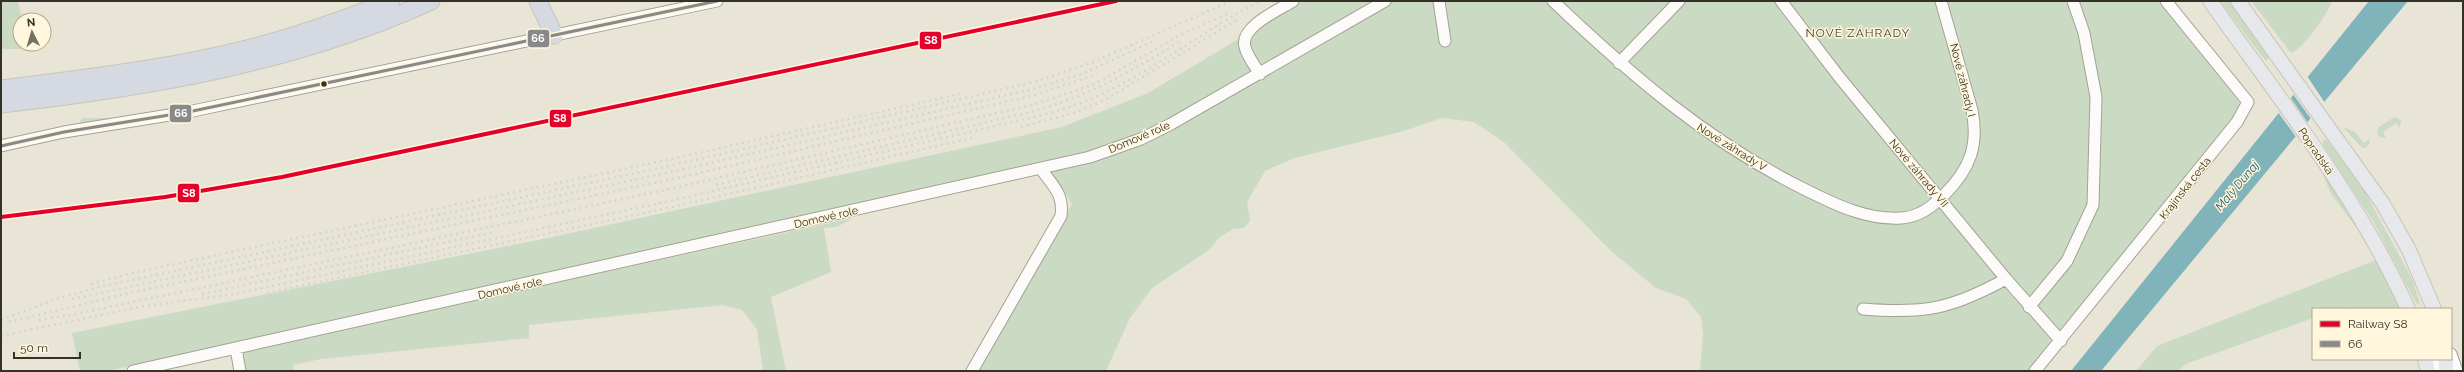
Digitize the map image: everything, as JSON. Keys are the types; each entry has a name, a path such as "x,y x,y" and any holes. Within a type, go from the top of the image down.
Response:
{"highway":[{"path":"1,88 111,75 223,54 321,27 391,1"},
{"path":"1,104 112,90 225,70 275,57 360,30 431,1"},
{"path":"538,1 557,35"},
{"path":"545,1 557,35"}],"main road":[{"name":"Popradská","path":"2210,1 2313,145 2361,218 2407,308"},
{"name":"Popradská","path":"2238,1 2391,218 2418,268 2434,308"},
{"path":"2425,360 2428,371"},
{"path":"2446,360 2446,371"}],"street":[{"path":"1,146 64,132 188,112 717,1"},
{"path":"1260,74 1245,47 1244,38 1250,28 1293,1"},
{"name":"Domové role","path":"133,371 236,350 1090,157 1141,139 1171,124 1260,74 1384,1"},
{"path":"1439,1 1445,41"},
{"name":"Nové záhrady V","path":"1553,1 1618,63 1703,130 1773,173 1848,210 1878,217 1901,218 1923,212 1941,199"},
{"path":"1618,63 1677,1"},
{"name":"Nové záhrady VII","path":"1781,1 1840,78 2006,279 2061,341"},
{"name":"Nové záhrady I","path":"1941,1 1964,76 1975,127 1966,170 1941,199"},
{"path":"2029,306 2067,260 2092,205 2096,97 2084,33 2073,1"},
{"name":"Krajinská cesta","path":"2035,371 2061,341 2237,122 2248,102 2166,1"},
{"path":"972,371 1060,216 1063,204 1058,192 1040,169"},
{"path":"1863,309 1895,311 1942,308 1960,302 2006,279"},
{"path":"236,350 240,371"},
{"path":"2452,357 2457,371"},
{"path":"2432,360 2438,371"}],"green space":[{"path":"1,1 18,1 20,12 12,12 12,49 1,49"},
{"path":"1302,1 2161,1 2233,92 2243,109 2029,371 1700,371 1703,335 1701,317 1686,299 1656,288 1611,251 1505,143 1474,122 1442,118 1404,131 1295,158 1265,171 1247,202 1250,221 1244,228 1233,229 1220,237 1209,250 1152,288 1130,318 1106,371 978,371 1014,302 1072,204 1045,164 108,371 80,371 72,333 538,240 1062,127 1148,93"},
{"path":"2220,1 2230,1 2270,56 2266,61 2260,54"},
{"path":"2251,1 2332,1 2330,7 2308,38 2302,45 2291,53"},
{"path":"2394,117 2401,120 2400,128 2396,123 2383,132 2386,138 2380,137 2377,133 2379,127"},
{"path":"83,118 118,118 82,124 80,121"},
{"path":"2343,127 2355,132 2364,143 2370,139 2369,144 2365,148 2361,147"},
{"path":"2326,139 2365,192 2413,281 2420,304 2416,303 2373,221 2323,145 2323,141"},
{"path":"2322,172 2327,178 2365,239 2330,192"},
{"path":"853,218 837,227 824,228 831,272 771,297 786,371 763,371 757,329 742,310 722,305 529,325 529,338 321,359 293,365 294,371 246,371 242,351"},
{"path":"2376,260 2400,308 2312,308 2312,318 2186,364 2178,371 2136,371 2157,346"}],"water":[{"name":"Malý Dunaj","path":"2369,1 2408,1 2101,371 2071,371"}],"pier":[{"path":"2307,76 2325,103 2311,119 2293,94"},
{"path":"2290,97 2308,123 2296,137 2278,112"}],"railway":[{"path":"1,320 58,298 99,287 678,164 1034,82 1091,63 1231,1"},
{"path":"1,336 144,306 235,294 665,202 1039,116 1078,104 1116,87 1135,77 1224,21 1261,1"},
{"path":"39,320 76,314 661,191 1036,104 1095,84 1182,34 1227,14"},
{"path":"1021,127 1074,113 1105,100 1240,18"},
{"path":"72,299 680,170 1033,89 1082,74 1154,41"},
{"path":"716,185 1044,108 1104,85 1179,42"},
{"path":"9,322 125,294 682,177 1035,95 1097,74"},
{"path":"91,284 132,273 676,158 964,93"},
{"path":"267,293 668,208 976,137"},
{"path":"202,294 495,232"}],"rail line":[{"name":"S8","path":"1,217 165,197 282,177 1116,1"}],"transit line":[{"name":"66","path":"1,146 64,132 188,112 717,1"}],"district":[{"name":"NOVÉ ZÁHRADY","path":"1858,33"}]}
